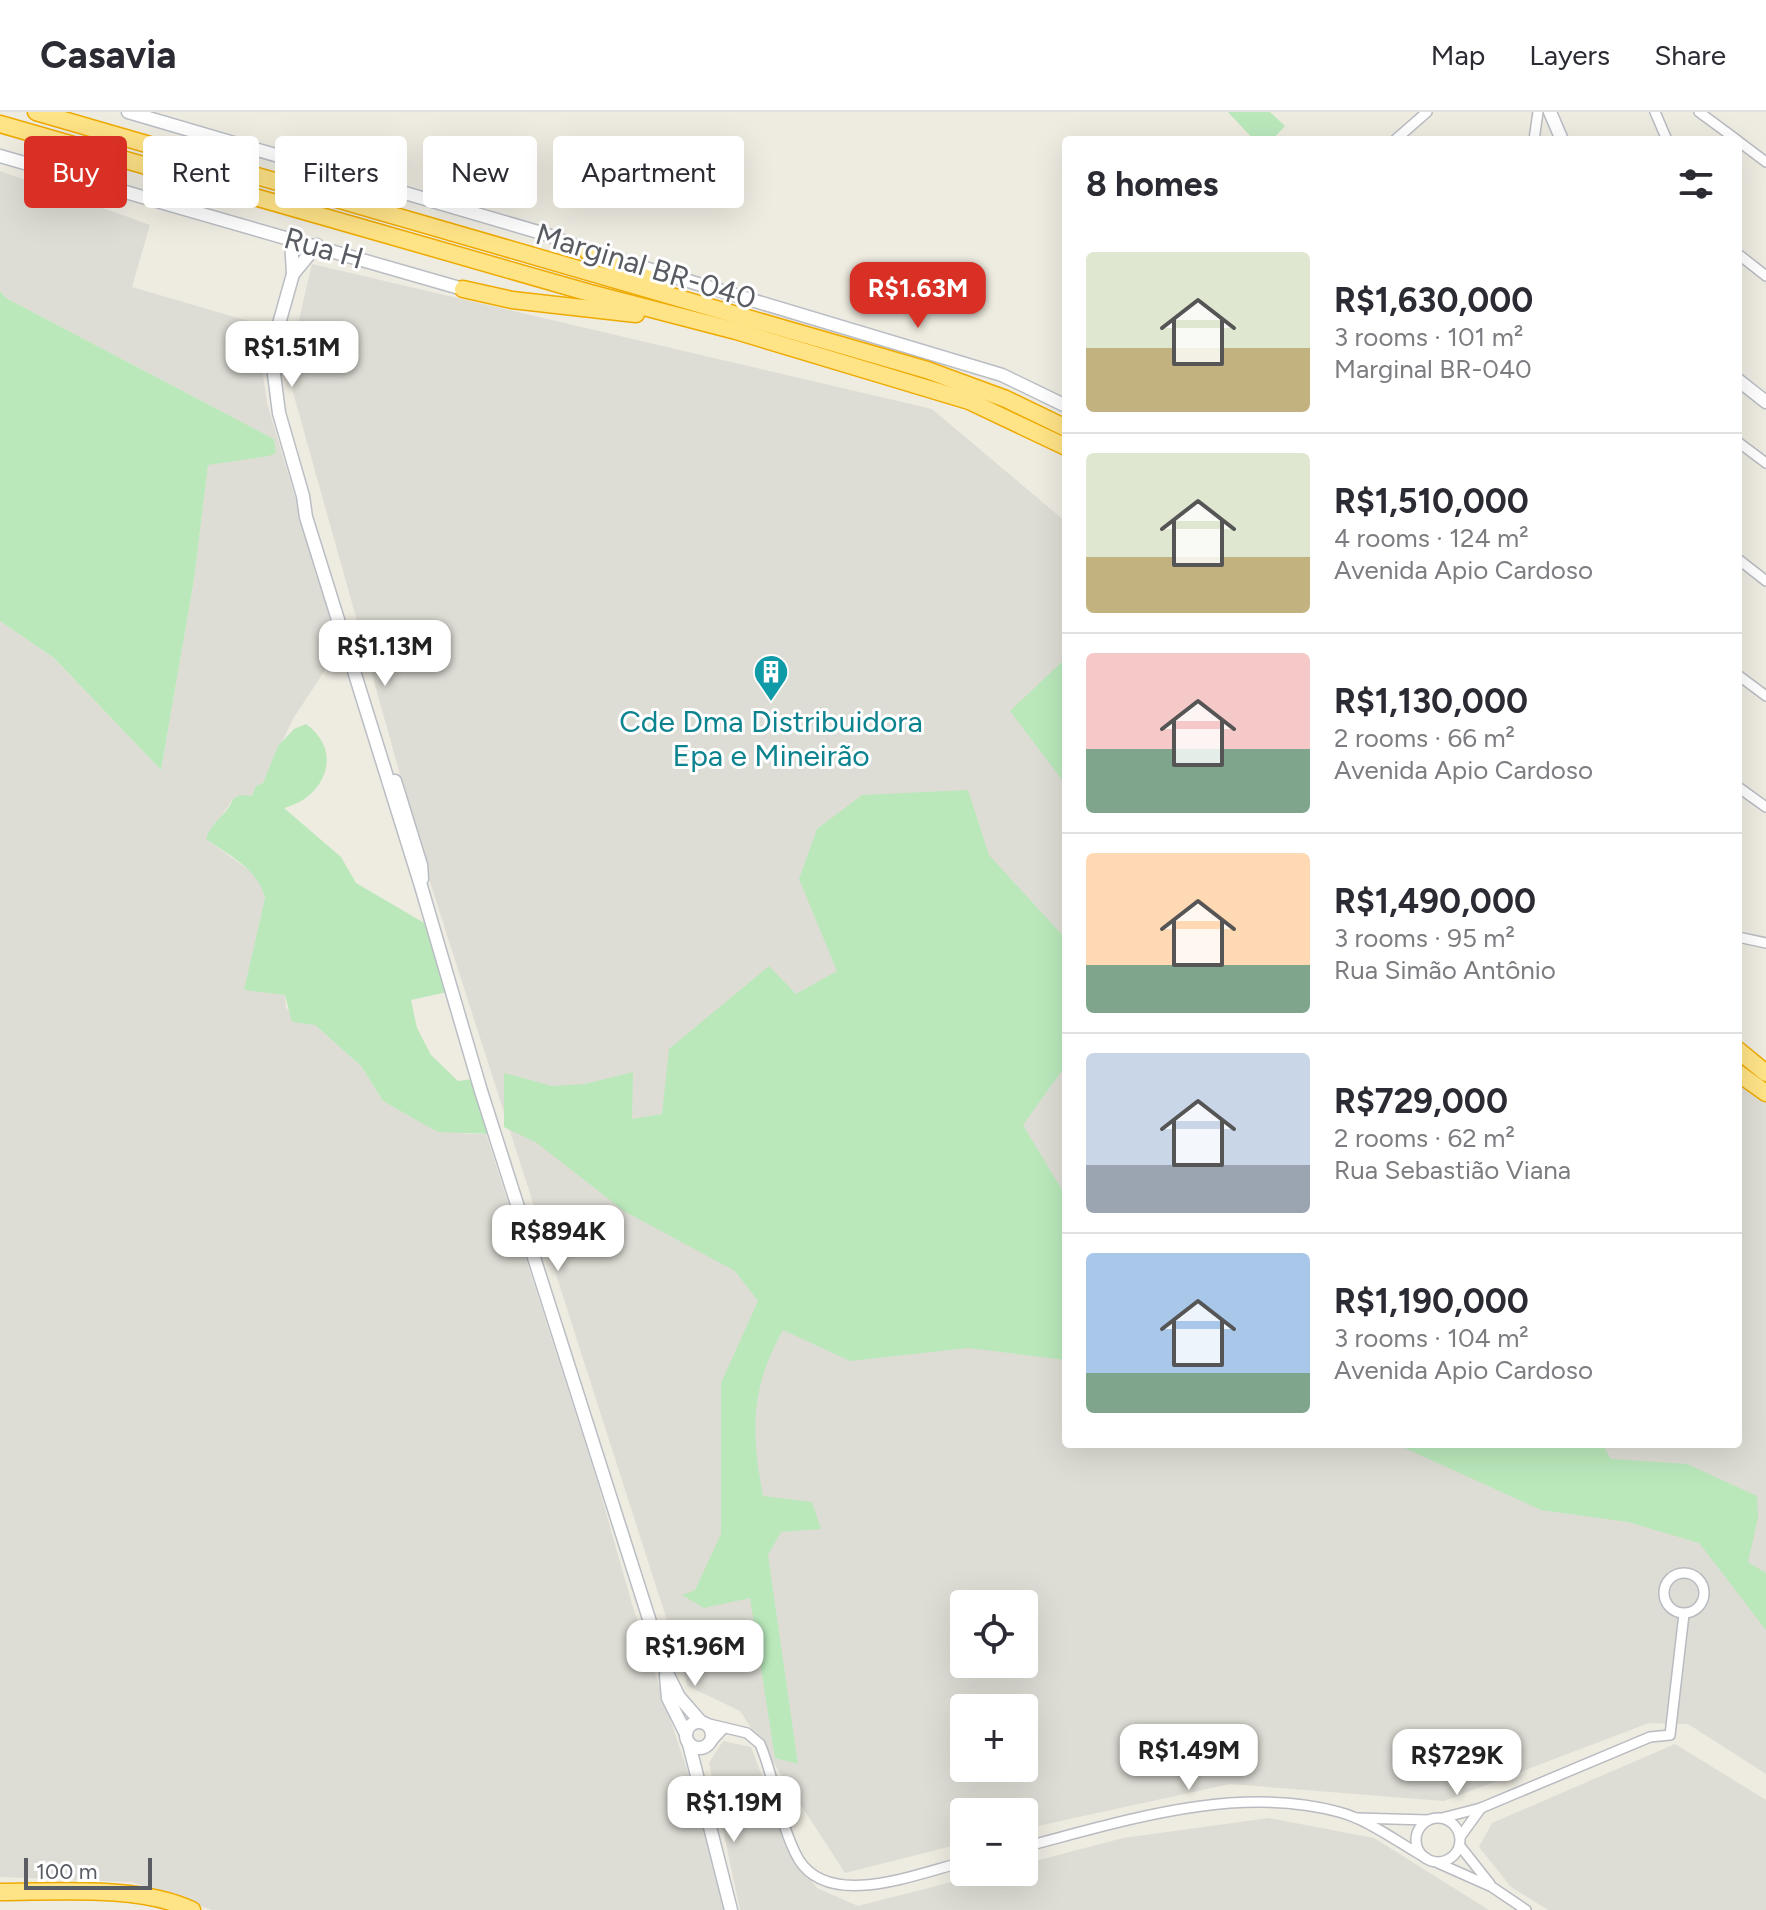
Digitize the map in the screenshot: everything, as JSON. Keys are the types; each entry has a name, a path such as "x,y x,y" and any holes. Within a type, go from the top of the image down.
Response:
{"highway":[{"path":"36,112 927,370 1006,399 1062,426"},
{"path":"0,124 590,293 695,319 969,401 1062,445"},
{"path":"588,252 707,305"},
{"path":"463,289 512,300 695,319"},
{"path":"1742,1053 1766,1073"},
{"path":"1742,1076 1766,1093"},
{"path":"0,1892 113,1894 164,1901 192,1910"}],"street":[{"name":"Marginal BR-040","path":"128,112 545,234 588,252 1002,375 1062,404"},
{"path":"1400,136 1427,112"},
{"path":"1535,136 1538,112"},
{"path":"1550,112 1560,136"},
{"path":"1655,112 1665,136"},
{"path":"1699,112 1732,136"},
{"path":"1742,144 1766,162"},
{"name":"Rua H","path":"0,156 463,289"},
{"path":"291,238 293,274 275,338 272,379 305,502 312,513 417,850 421,886 481,1091 665,1669 679,1697 712,1730 702,1787"},
{"path":"293,274 317,245"},
{"path":"1742,257 1766,276"},
{"path":"1742,383 1766,402"},
{"path":"1742,445 1766,463"},
{"path":"1742,562 1766,581"},
{"path":"1742,678 1766,696"},
{"path":"1742,790 1766,807"},
{"path":"1742,938 1766,943"},
{"path":"1681,1573 1695,1576 1705,1592 1701,1605 1684,1614 1671,1609 1664,1598 1669,1579 1681,1573"},
{"path":"1353,1818 1428,1820 1481,1808 1650,1737 1670,1735 1684,1614"},
{"path":"665,1669 668,1698 687,1739 702,1787 731,1910"},
{"path":"687,1739 690,1725 702,1722 747,1733 760,1744 798,1859 814,1876 826,1883 840,1888 860,1888 950,1866"},
{"path":"687,1739 699,1749 710,1743 724,1728"},
{"path":"1038,1844 1215,1804 1312,1807 1353,1818 1429,1859 1492,1887 1526,1910"},
{"path":"1429,1859 1446,1860 1481,1808"},
{"path":"1442,1818 1454,1824 1460,1841 1492,1887"},
{"path":"1428,1820 1416,1838 1429,1859"}],"shaded area":[{"path":"0,171 24,180 24,208 103,208 150,225 132,287 269,327 263,375 267,403 340,647 293,719 263,783 252,796 233,799 206,839 253,873 262,886 265,898 245,989 285,995 286,1008 315,1025 361,1066 383,1101 409,1116 467,1134 486,1134 597,1481 632,1604 708,1833 727,1910 212,1910 132,1882 0,1877 0,621 54,658 161,770 194,580 208,464 269,456 274,439 6,298 0,291"},
{"path":"312,264 932,409 1062,519 1062,1448 1742,1448 1742,1080 1766,1099 1766,1774 1688,1724 1649,1723 1444,1801 1230,1784 1038,1826 1038,1798 950,1798 950,1847 845,1873 740,1711 688,1686 431,885 287,371"},
{"path":"723,1741 751,1747 791,1853 817,1888 858,1906 950,1882 950,1886 1038,1886 1038,1860 1123,1838 1269,1818 1374,1838 1489,1910 740,1910 709,1763"},
{"path":"1675,1744 1766,1800 1766,1910 1548,1910 1511,1887 1479,1847 1492,1823"}],"green space":[{"path":"1228,112 1270,112 1285,126 1276,136 1250,136"},
{"path":"0,291 6,298 274,439 276,453 269,456 208,465 194,580 161,770 54,658 0,621"},
{"path":"1062,662 1062,780 1010,711"},
{"path":"306,724 318,735 325,748 325,773 310,795 284,808 341,857 356,883 426,924 447,992 411,1000 417,1028 431,1055 458,1081 473,1079 491,1134 438,1132 383,1101 361,1066 315,1025 292,1022 285,995 244,990 265,898 249,871 206,839 233,799 240,795 252,796 256,786 263,783 278,746 294,729"},
{"path":"968,790 989,855 1062,935 1062,1071 1023,1125 1062,1190 1062,1360 968,1348 850,1361 783,1330 764,1372 755,1430 763,1496 812,1502 821,1529 781,1532 768,1555 798,1764 775,1758 750,1598 704,1608 682,1595 695,1590 721,1534 721,1383 758,1301 735,1271 624,1211 537,1143 504,1127 504,1073 552,1086 585,1084 633,1072 632,1119 662,1114 669,1049 769,966 796,994 837,971 799,879 817,829 862,795"},
{"path":"1405,1448 1604,1448 1611,1459 1687,1464 1757,1496 1758,1518 1748,1562 1766,1573 1766,1630 1699,1543 1628,1522 1541,1510"}],"place":[{"name":"Cde Dma Distribuidora Epa e Mineirão","path":"771,703"}]}
